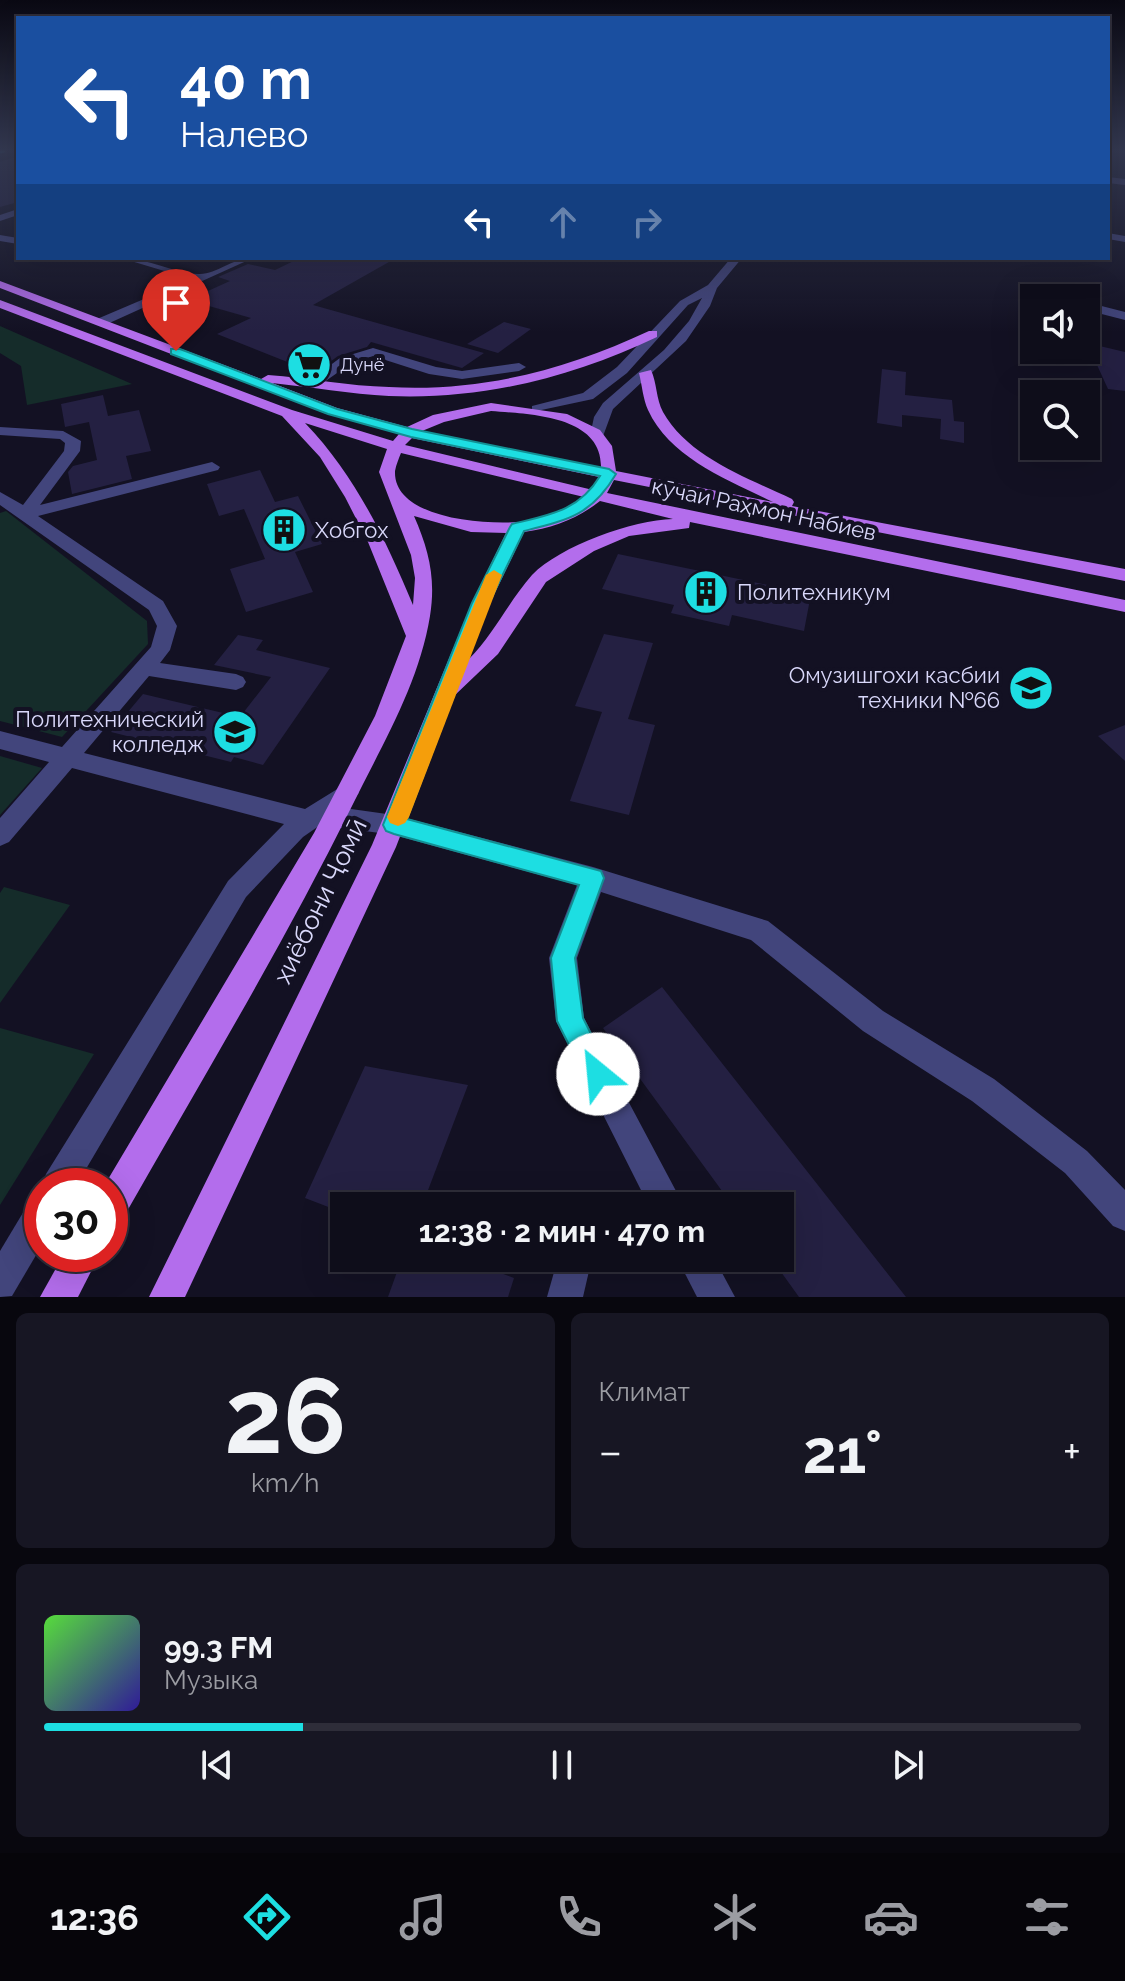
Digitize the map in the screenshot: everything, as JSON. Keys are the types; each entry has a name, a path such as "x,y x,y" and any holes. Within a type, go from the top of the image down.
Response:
{"main road":[{"path":"0,284 243,377 409,393 475,389 538,378 623,349 653,334"},
{"name":"кӯчаи Раҳмон Набиев","path":"0,304 287,413 396,447 737,527 1125,606"},
{"path":"207,381 226,371"},
{"path":"646,373 655,410 672,436 704,459 812,514"},
{"name":"кӯчаи Раҳмон Набиев","path":"243,377 332,411 411,433 1125,575"},
{"path":"396,447 411,433 447,415 491,407 537,409 571,419 597,436 609,454 609,474 596,496 566,515 518,527 474,529 429,518 398,498"},
{"path":"287,413 325,455 349,493 383,556 417,638"},
{"name":"хиёбони Ҷомӣ","path":"128,1175 330,810 376,736 417,638 425,587 417,542 387,472 396,447"},
{"path":"445,696 491,649 540,578 588,547 625,532 668,524 737,527"},
{"name":"хиёбони Ҷомӣ","path":"167,1297 394,825 481,603 518,527"},
{"path":"1024,585 1025,556"},
{"path":"58,1297 73,1272"}],"street":[{"path":"134,260 202,278"},
{"path":"101,322 243,260"},
{"path":"537,409 588,396 622,370 684,303 712,287 735,260"},
{"path":"110,264 154,280"},
{"path":"597,436 601,417 608,406 691,331 705,309 712,287"},
{"path":"1100,310 1125,316"},
{"path":"312,384 345,361 373,352 434,371 462,375 519,367"},
{"path":"0,431 63,435 73,441 72,451 14,512"},
{"path":"14,512 212,467"},
{"path":"0,497 14,512 156,606 167,626 160,650 0,835"},
{"path":"145,668 236,682"},
{"path":"0,740 67,759 394,825 593,878 759,930 873,1021 995,1099 1076,1162 1125,1214"},
{"path":"69,1168 237,889 330,810"},
{"path":"593,878 563,958 570,1021 660,1192"},
{"path":"0,1284 24,1243"},
{"path":"565,1297 571,1272"},
{"path":"702,1272 717,1297"}],"green space":[{"path":"0,326 132,384 27,405 21,366 0,353"},
{"path":"6,511 147,621 148,644 62,737 0,721 0,513"},
{"path":"0,756 42,768 0,815"},
{"path":"4,887 70,905 0,1003 0,893"},
{"path":"0,1028 94,1054 0,1205"}],"building":[{"path":"296,260 392,260 313,305 484,353 462,368 371,342 367,347 338,356 315,373 217,334 251,318 188,300 230,281 218,277 248,264 275,270"},
{"path":"504,322 531,329 498,353 467,344"},
{"path":"1100,346 1125,352 1125,391 1108,389 1097,364 1100,364"},
{"path":"882,369 906,372 905,395 952,400 954,421 964,422 964,443 940,439 941,419 902,415 902,427 877,423"},
{"path":"103,395 108,416 139,410 151,451 126,456 132,479 72,494 68,472 73,466 97,460 89,422 65,427 61,404"},
{"name":"Хобгох","path":"260,470 275,502 298,496 322,544 295,552 313,592 246,612 230,569 265,559 244,509 219,516 207,484"},
{"name":"Политехникум","path":"618,554 811,594 804,631 732,615 729,626 671,613 674,605 602,589"},
{"path":"604,634 653,643 628,719 655,725 629,815 570,801 602,712 575,706"},
{"path":"238,635 263,640 256,650 330,668 263,765 234,757 231,762 111,732 143,694 240,717 271,677 214,665"},
{"path":"1125,725 1125,761 1098,736"},
{"path":"662,987 906,1297 799,1297 781,1272 794,1272 794,1192 723,1192 603,1028"},
{"path":"365,1066 468,1085 427,1192 330,1192 330,1208 305,1198"},
{"path":"397,1272 498,1272 514,1278 508,1297 388,1297"}],"slow traffic":[{"path":"398,817 494,575"}],"place":[{"name":"Дунё","path":"309,365"},
{"name":"Хобгох","path":"284,530"},
{"name":"Политехникум","path":"706,592"},
{"name":"Омузишгохи касбии техники №66","path":"1031,688"},
{"name":"Политехнический колледж","path":"235,732"}],"route":[{"path":"176,351 332,411 411,433 609,474 596,496 566,515 518,527 481,603 394,825 593,878 563,958 570,1021 598,1074"}]}
